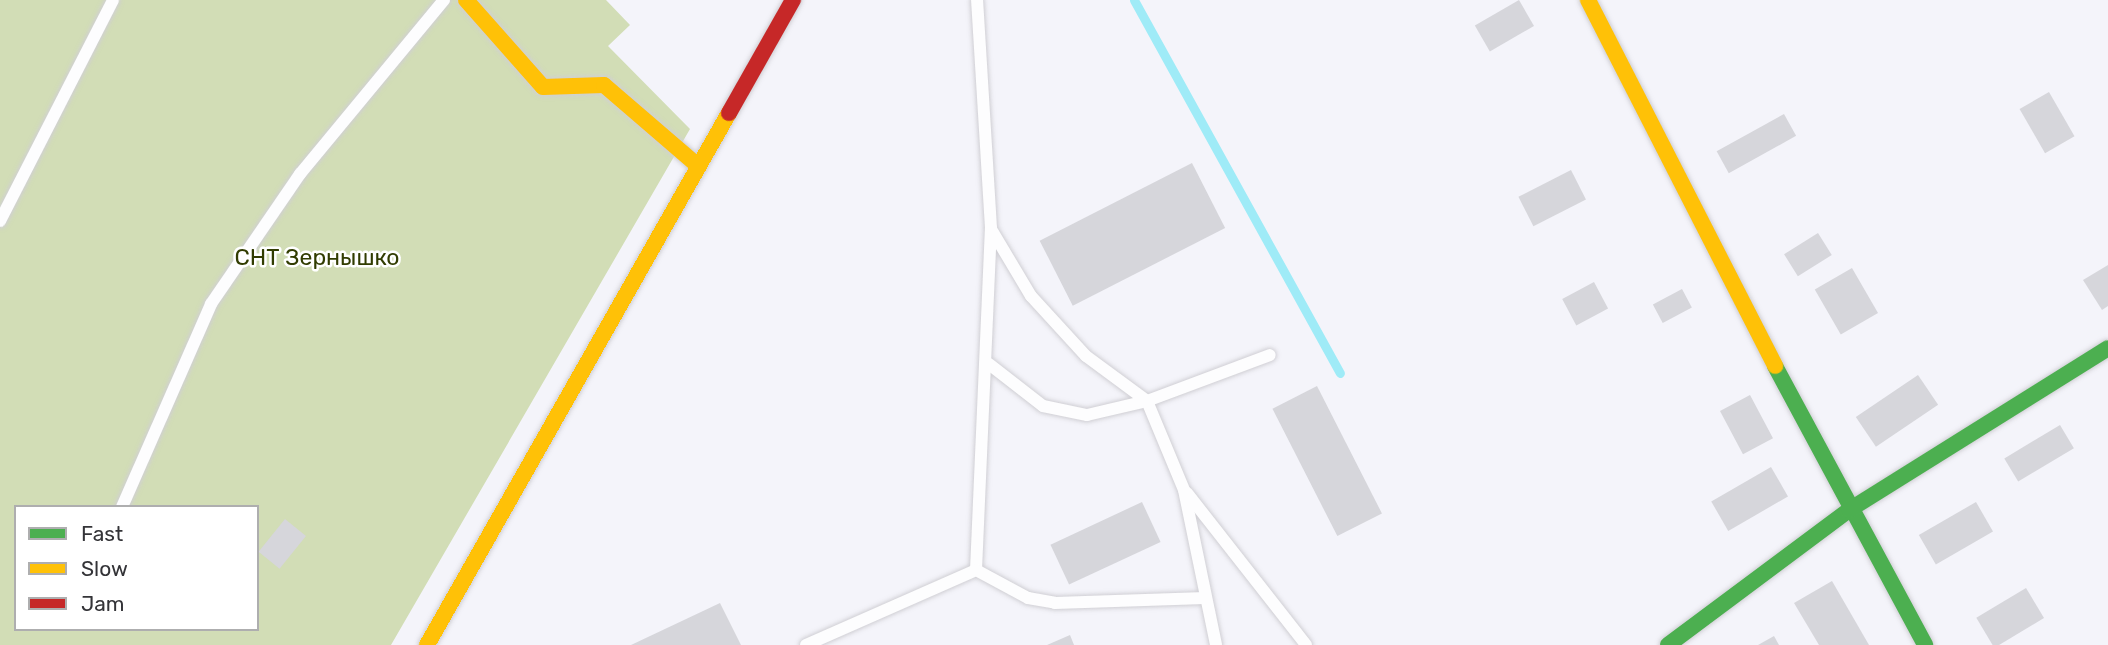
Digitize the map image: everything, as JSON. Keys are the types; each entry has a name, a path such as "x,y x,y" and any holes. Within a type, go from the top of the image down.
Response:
{"street":[{"path":"466,0 543,87 604,85 697,165"},
{"path":"427,645 793,0"},
{"path":"1588,0 1849,510 1925,645"},
{"path":"1668,645 1849,510 2108,348"}],"lane":[{"path":"0,221 113,0"},
{"path":"123,505 211,304 300,174 444,0"},
{"path":"976,0 991,228 989,364 976,569"},
{"path":"991,228 1031,296 1086,356 1147,401 1184,489 1216,645"},
{"path":"989,364 1043,406 1087,415 1147,401 1270,355"},
{"path":"1184,489 1306,645"},
{"path":"976,569 1028,598 1055,603 1205,598"},
{"path":"806,645 976,569"}],"green space":[{"name":"СНТ Зернышко","path":"0,0 606,0 630,25 608,46 690,129 391,645 0,645"}],"building":[{"path":"1519,0 1534,26 1490,51 1475,26"},
{"path":"2049,92 2074,136 2045,153 2020,109"},
{"path":"1784,114 1796,136 1729,173 1717,151"},
{"path":"1192,163 1225,228 1073,306 1040,241"},
{"path":"1571,170 1586,199 1533,226 1518,197"},
{"path":"1818,233 1832,255 1798,276 1784,254"},
{"path":"2108,265 2108,306 2102,310 2083,280"},
{"path":"1852,268 1878,313 1841,335 1815,290"},
{"path":"1594,282 1608,308 1576,325 1562,299"},
{"path":"1682,289 1692,308 1663,323 1653,304"},
{"path":"1918,375 1938,405 1876,447 1856,417"},
{"path":"1317,386 1382,513 1337,536 1272,409"},
{"path":"1750,395 1773,438 1743,454 1720,411"},
{"path":"2060,425 2074,448 2018,482 2004,458"},
{"path":"1771,467 1788,496 1728,531 1711,502"},
{"path":"1142,502 1161,542 1069,585 1050,545"},
{"path":"1976,502 1993,531 1936,564 1919,535"},
{"path":"285,519 306,536 280,569 259,551"},
{"path":"1832,581 1869,645 1819,645 1794,603"},
{"path":"2026,588 2044,618 1999,645 1993,645 1976,618"},
{"path":"720,603 741,645 631,645"},
{"path":"1070,635 1074,645 1047,645"},
{"path":"1774,636 1779,645 1758,645"}],"waterway":[{"path":"1134,0 1340,373"}],"traffic: fast":[{"path":"1668,645 1849,510 2108,348"},
{"path":"1775,366 1925,645"}],"traffic: slow":[{"path":"466,0 543,87 604,85 697,165"},
{"path":"1588,0 1775,366"},
{"path":"427,645 729,113"}],"traffic: jam":[{"path":"729,113 793,0"}]}
